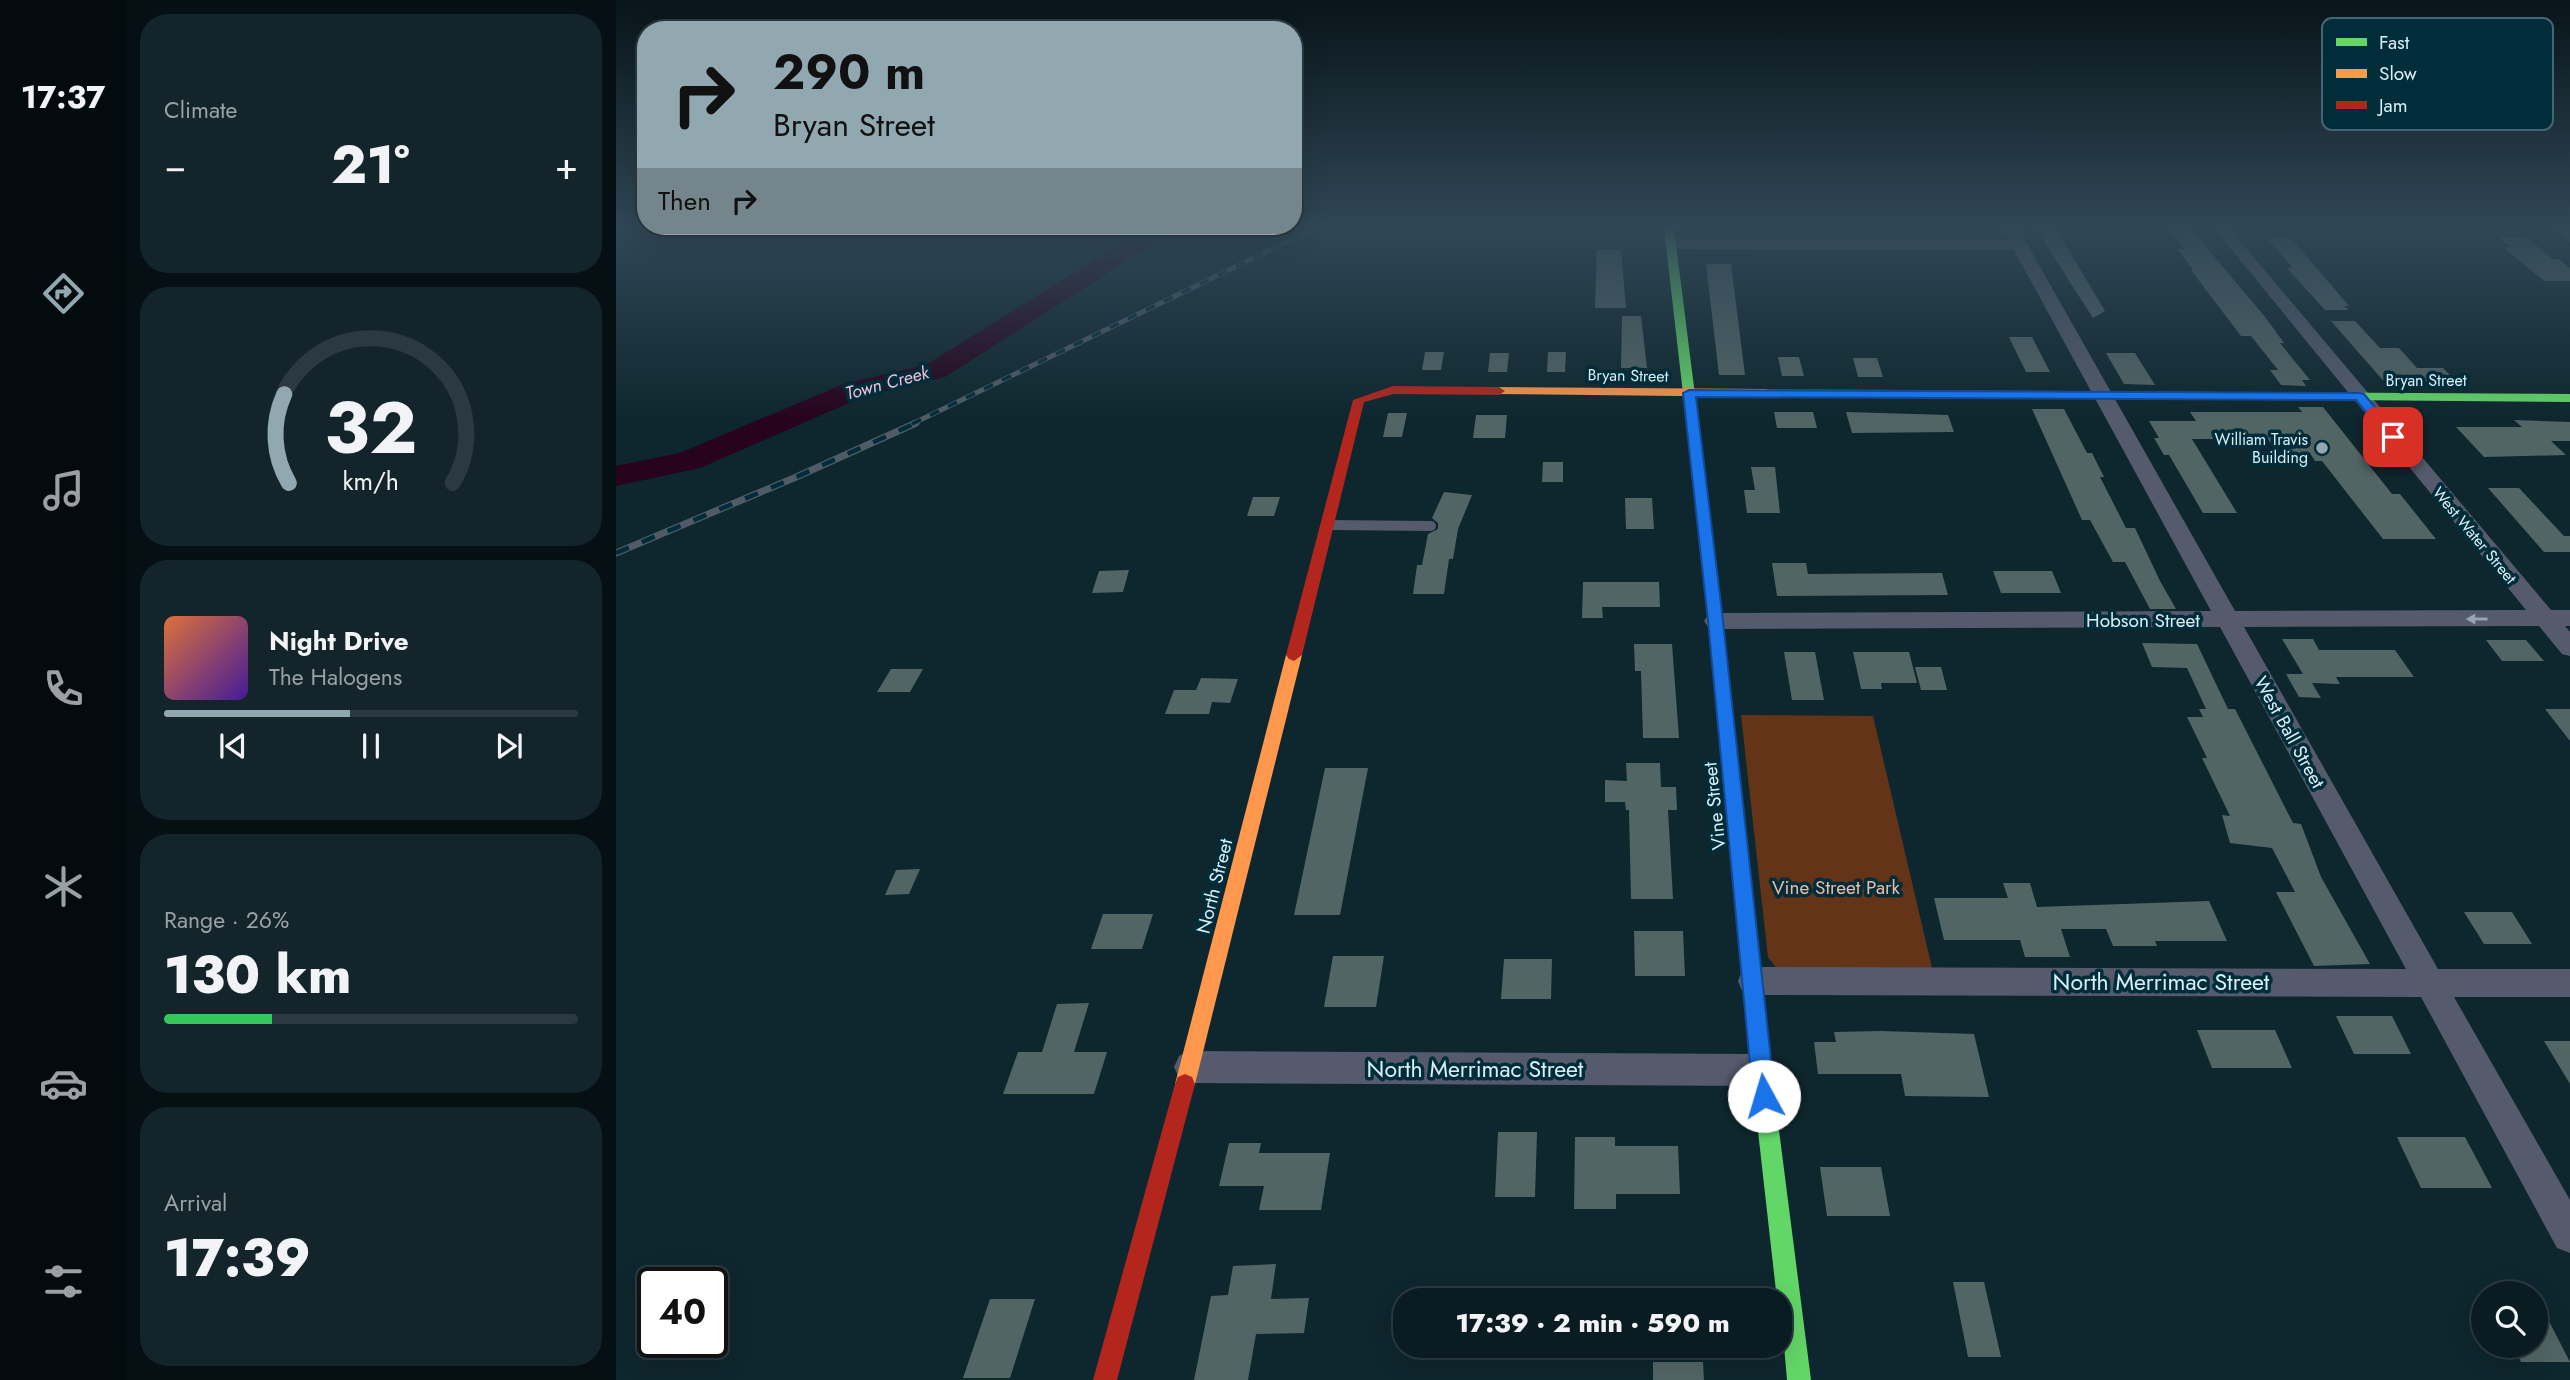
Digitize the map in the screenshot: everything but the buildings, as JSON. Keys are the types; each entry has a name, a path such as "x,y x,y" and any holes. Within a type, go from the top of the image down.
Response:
{"street":[{"name":"Vine Street","path":"1677,292 1716,621 1761,1070 1799,1380"},
{"name":"West Ball Street","path":"2046,292 2570,1235"},
{"name":"West Water Street","path":"2274,292 2570,648"},
{"name":"Bryan Street","path":"1359,400 1393,390 2570,398"},
{"name":"North Street","path":"1105,1380 1190,1068 1359,400"},
{"name":"Hobson Street","path":"1716,621 2570,618"},
{"name":"North Merrimac Street","path":"1753,981 2570,983"},
{"name":"North Merrimac Street","path":"1190,1068 1761,1070"}],"lane":[{"path":"1328,525 1431,526"}],"green space":[{"name":"Vine Street Park","path":"1741,715 1873,716 1933,972 1777,969 1768,957"}],"waterway":[{"name":"Town Creek","path":"616,476 689,461 856,389 935,371 1060,292"}],"railway":[{"path":"912,424 1183,292"},
{"path":"616,553 916,423"}],"traffic: fast":[{"path":"1677,292 1713,594"},
{"path":"2238,396 2570,398"},
{"path":"1760,1060 1799,1380"}],"traffic: slow":[{"path":"1499,391 1769,393"},
{"path":"1185,1084 1294,655"}],"traffic: jam":[{"path":"1294,655 1359,400 1393,390 1499,391"},
{"path":"1769,393 2238,396"},
{"path":"1713,594 1760,1060"},
{"path":"1105,1380 1185,1084"}],"place":[{"name":"William Travis Building","path":"2322,448"}],"route":[{"path":"1764,1096 1716,621 1689,393 2360,397 2393,437"}]}
